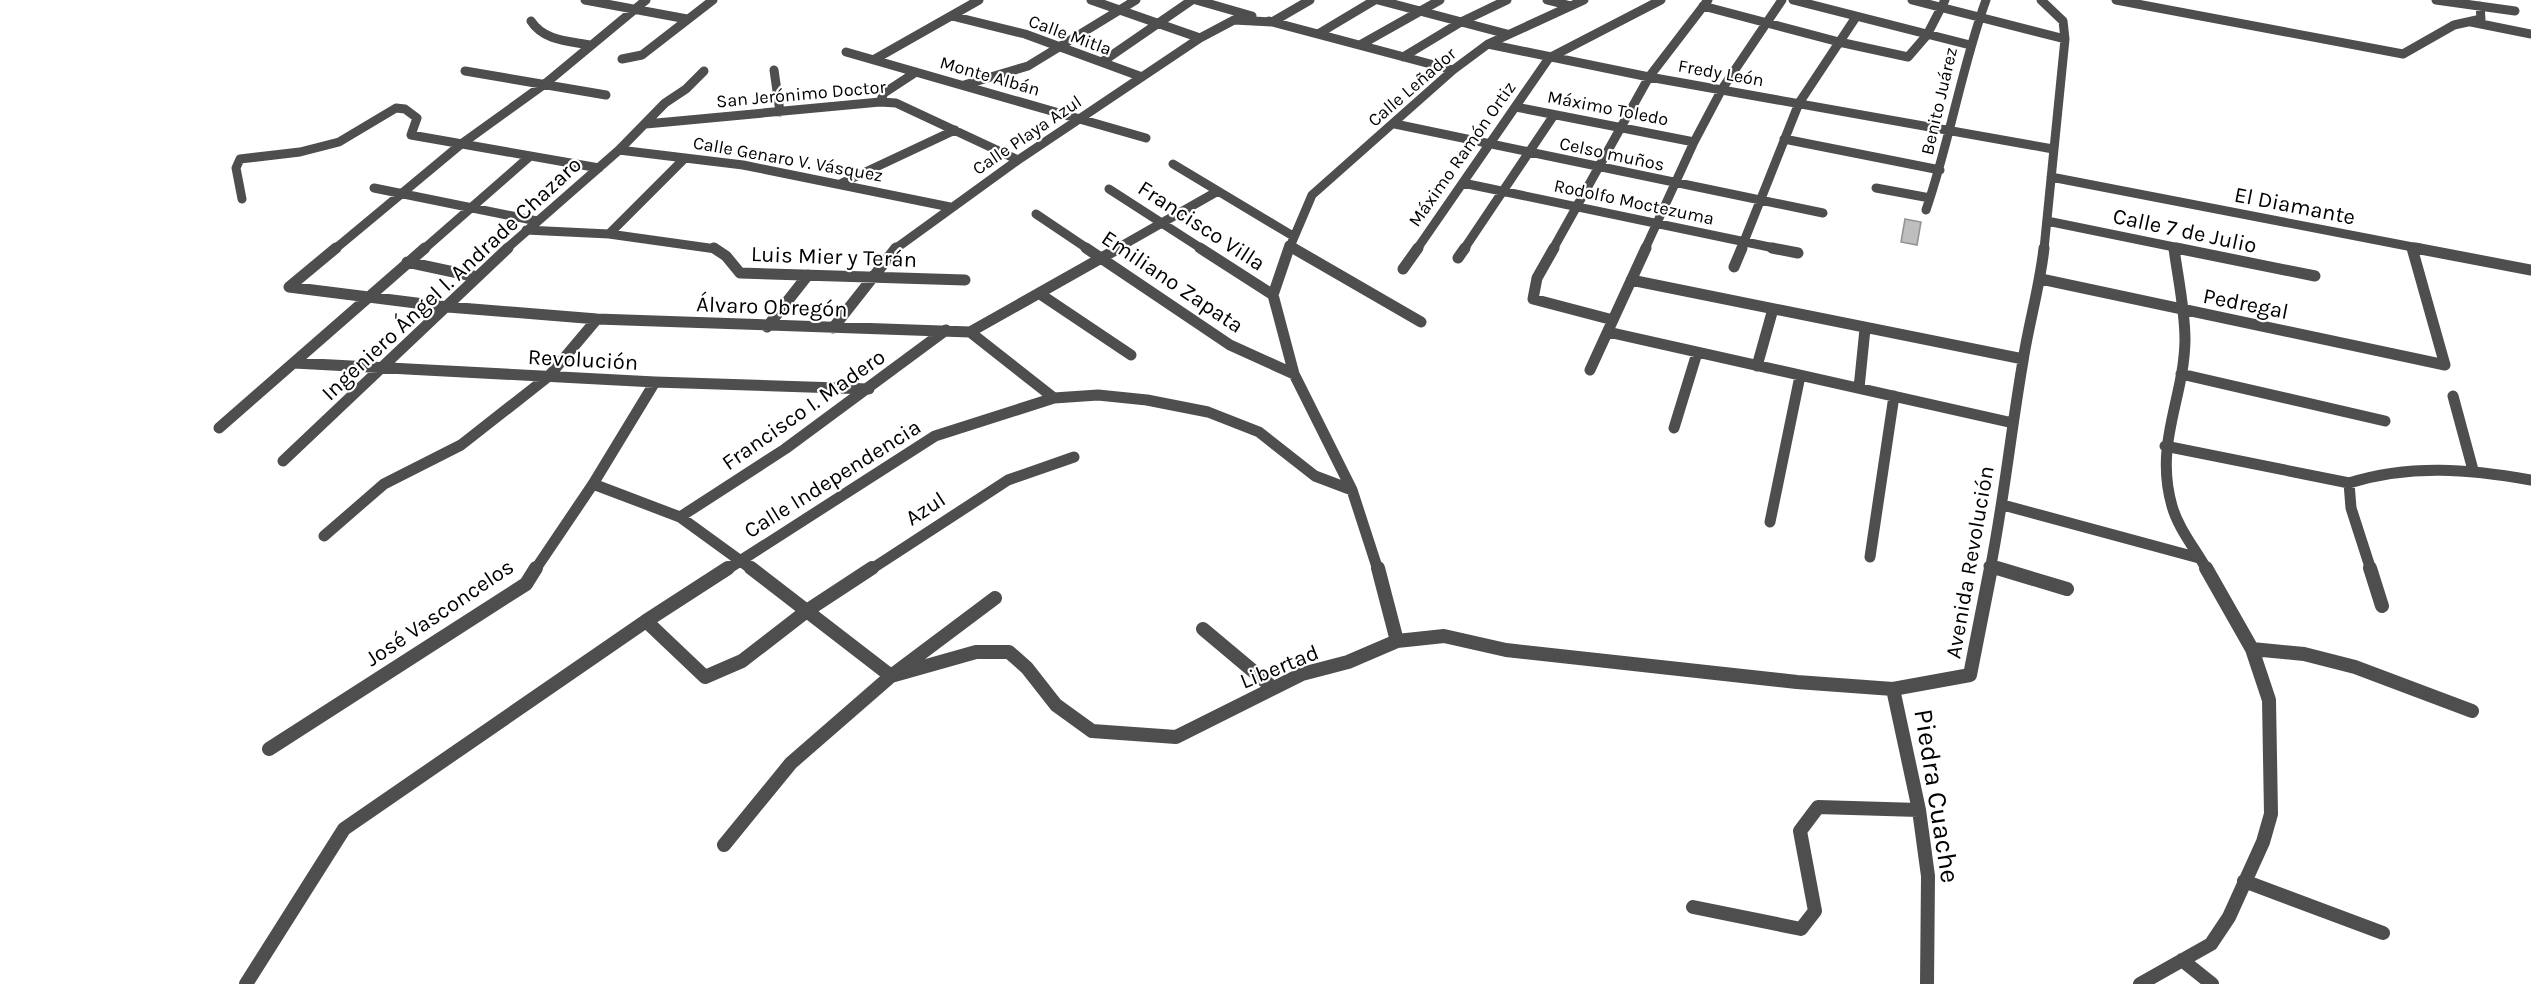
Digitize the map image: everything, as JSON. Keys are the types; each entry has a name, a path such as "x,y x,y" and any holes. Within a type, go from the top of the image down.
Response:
{"street":[{"path":"585,0 687,19"},
{"path":"403,194 460,145 546,83 646,0"},
{"path":"622,58 642,55 712,0"},
{"path":"875,59 979,0"},
{"path":"1091,0 1200,38"},
{"path":"963,85 1028,66 1136,0"},
{"path":"1102,62 1156,22 1194,0 1454,70"},
{"path":"1272,22 1310,0"},
{"path":"1318,34 1376,0 1507,34"},
{"path":"1360,45 1418,10 1440,0"},
{"path":"1403,57 1461,22 1507,0"},
{"path":"1547,0 1571,6"},
{"name":"Calle Leñador","path":"1291,241 1312,195 1454,70 1488,44 1584,0"},
{"path":"1548,58 1661,0"},
{"path":"1590,370 1694,142 1722,89 1782,0"},
{"path":"1793,0 1816,3 1856,16 1970,45"},
{"path":"1912,0 1943,4 1978,17 2065,39"},
{"name":"Benito Juárez","path":"1926,210 1940,170 1978,17 1986,0"},
{"name":"Avenida Revolución","path":"1397,641 1444,636 1506,650 1797,682 1893,689 1970,675 1989,566 2003,506 2023,359 2041,279 2065,39 2063,21 2040,0"},
{"path":"2116,0 2403,54 2454,25 2481,19 2480,6"},
{"path":"2436,0 2515,11"},
{"path":"1613,320 1533,299 1532,294 1537,278 1575,207 1649,77 1706,3 1766,23 1908,57 1927,35 1943,4"},
{"name":"Calle Mitla","path":"952,16 1061,45 1142,77"},
{"path":"1734,267 1799,103 1856,16"},
{"name":"Calle Playa Azul","path":"833,328 897,246 950,207 1200,38 1234,20 1272,22"},
{"path":"531,21 535,29 544,35 590,45"},
{"path":"2470,22 2531,34"},
{"name":"Fredy León","path":"1488,44 1649,77 2053,149"},
{"name":"Monte Albán","path":"846,52 1146,138"},
{"name":"Máximo Ramón Ortiz","path":"1403,269 1548,58"},
{"name":"Ingeniero Ángel l. Andrade Chazaro","path":"283,461 448,307 526,230 599,168 665,103 686,89 704,70"},
{"path":"774,70 780,112"},
{"path":"465,71 606,95"},
{"path":"880,102 884,93 916,72"},
{"name":"San Jerónimo Doctor","path":"646,124 880,102 896,103 1018,160"},
{"name":"Máximo Toledo","path":"1516,106 1694,142"},
{"path":"242,199 236,168 240,159 300,152 339,142 396,108 405,109 417,118 411,135 599,168"},
{"path":"1458,258 1554,114"},
{"name":"Celso muños","path":"1395,124 1823,213"},
{"path":"842,183 955,130"},
{"path":"1784,139 1940,170"},
{"name":"Calle Genaro V. Vásquez","path":"619,150 743,165 842,183 950,207"},
{"path":"219,428 530,157"},
{"path":"526,230 609,234 685,158"},
{"path":"1173,164 1421,322"},
{"name":"El Diamante","path":"2051,177 2531,270"},
{"name":"Rodolfo Moctezuma","path":"1463,183 1798,253"},
{"path":"374,188 537,221"},
{"path":"1876,188 1930,198"},
{"name":"Francisco Villa","path":"1109,189 1273,295"},
{"path":"946,330 970,332 1218,191"},
{"name":"Álvaro Obregón","path":"403,194 289,287 448,307 597,319 767,327 946,330"},
{"name":"Emiliano Zapata","path":"1036,214 1103,257 1230,345 1294,374"},
{"name":"Calle 7 de Julio","path":"2047,221 2174,249 2315,276"},
{"name":"Luis Mier y Terán","path":"609,234 713,247 726,256 740,273 965,280"},
{"path":"1291,241 1273,295 1294,374 1352,490 1371,542 1397,641"},
{"name":"Pedregal","path":"2041,279 2445,365 2412,248"},
{"path":"2140,984 2211,944 2229,917 2264,842 2271,813 2269,700 2252,649 2172,508 2165,470 2165,446 2181,374 2185,339 2174,249"},
{"path":"407,262 477,277"},
{"path":"767,327 808,275"},
{"path":"1631,280 1865,329 2023,359"},
{"path":"1040,294 1131,355"},
{"path":"1757,366 1773,309"},
{"path":"324,536 384,484 461,445 549,376 597,319"},
{"path":"1858,388 1865,329"},
{"name":"Francisco I. Madero","path":"680,517 785,449 946,330"},
{"path":"970,332 1054,398"},
{"path":"1608,332 2013,423"},
{"path":"1674,428 1697,353"},
{"name":"Revolución","path":"294,363 655,382 869,389"},
{"path":"2181,374 2385,421"},
{"path":"1770,522 1800,376"},
{"name":"José Vasconcelos","path":"268,749 526,585 593,484 655,382"},
{"name":"Calle Independencia","path":"246,984 344,829 646,621 935,436 1054,398 1098,395 1208,412 1259,432 1315,476 1352,490"},
{"path":"1870,557 1894,396"},
{"path":"2453,396 2473,470"},
{"path":"2165,446 2349,483 2370,475 2473,470 2531,480"},
{"name":"Azul","path":"646,621 705,677 742,661 808,610 1008,480 1074,457"},
{"path":"2349,483 2351,508 2382,606"},
{"path":"593,484 680,517 808,610 891,676"},
{"path":"2003,506 2199,558"},
{"path":"1989,566 2067,589"},
{"path":"724,845 791,763 891,676 995,598"},
{"path":"1203,629 1272,687"},
{"name":"Libertad","path":"891,676 976,652 1009,652 1027,668 1056,705 1092,731 1176,737 1272,687 1302,674 1348,662 1397,641"},
{"path":"2252,649 2304,654 2355,667 2472,711"},
{"name":"Piedra Cuache","path":"1893,689 1919,810 1928,876 1927,984"},
{"path":"1693,907 1801,929 1815,911 1800,831 1818,807 1919,810"},
{"path":"2244,881 2383,933"},
{"path":"2182,960 2212,984"}],"building":[{"path":"1905,219 1921,222 1917,245 1901,242"}]}
